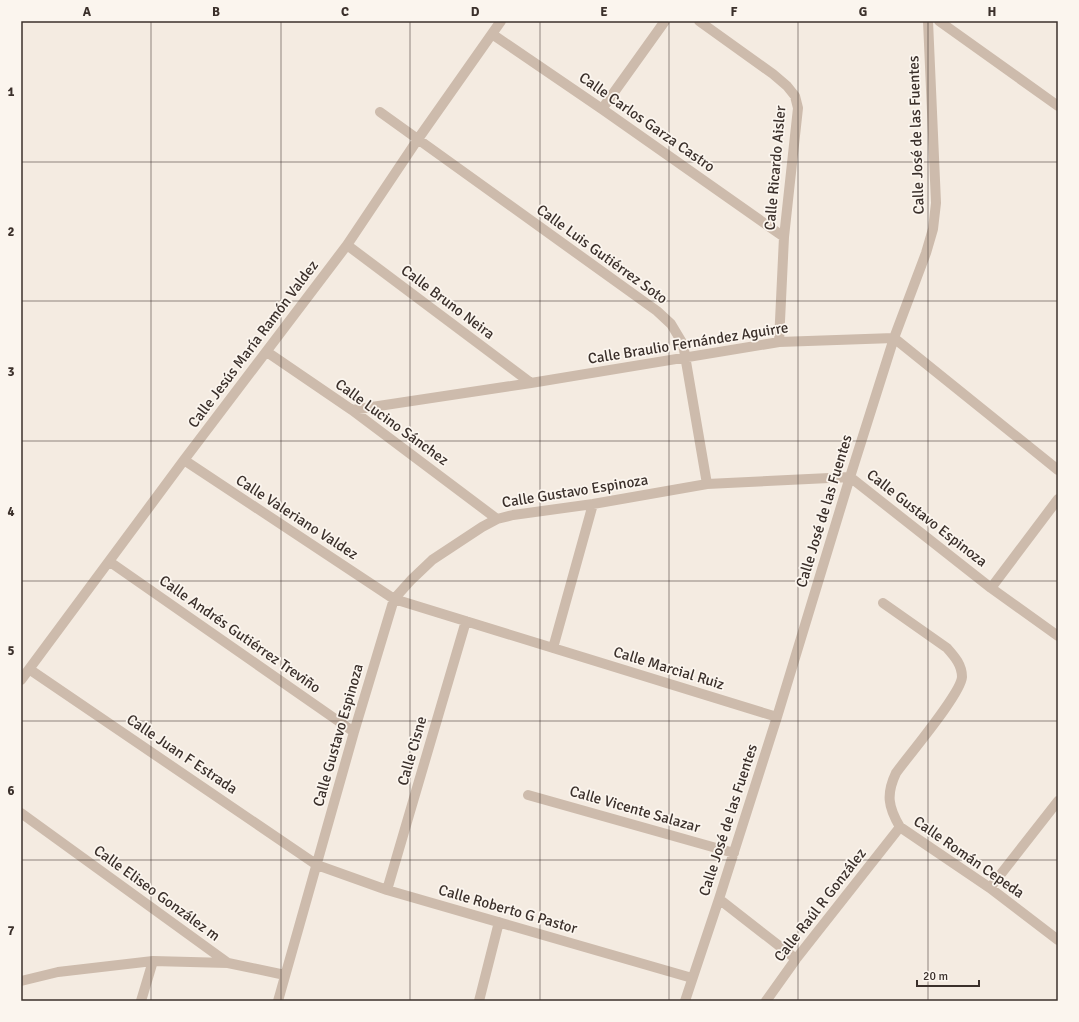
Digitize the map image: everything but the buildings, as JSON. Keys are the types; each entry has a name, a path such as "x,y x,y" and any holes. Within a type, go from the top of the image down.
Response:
{"street":[{"name":"Calle Jesús María Ramón Valdez","path":"21,680 110,562 184,460 347,245 418,139 502,21"},
{"path":"602,109 665,21"},
{"name":"Calle Ricardo Aisler","path":"699,21 773,74 787,86 795,96 798,108 784,237 779,342"},
{"name":"Calle José de las Fuentes","path":"685,1001 777,718 894,338 926,253 933,229 936,204 928,21"},
{"path":"940,21 1058,106"},
{"name":"Calle Carlos Garza Castro","path":"492,34 602,109 784,237"},
{"name":"Calle Luis Gutiérrez Soto","path":"380,112 657,311 671,324 679,335 686,357 707,484"},
{"name":"Calle Bruno Neira","path":"347,245 531,383"},
{"path":"894,338 1058,470"},
{"name":"Calle Braulio Fernández Aguirre","path":"352,410 531,383 779,342 894,338"},
{"name":"Calle Lucino Sánchez","path":"267,352 352,410 498,519"},
{"name":"Calle Valeriano Valdez","path":"184,460 394,599"},
{"name":"Calle Gustavo Espinoza","path":"278,1001 354,732 394,599 412,578 432,560 466,536 498,519 513,515 593,504 707,484 850,477 991,588 1058,636"},
{"path":"991,588 1058,499"},
{"path":"553,648 593,504"},
{"name":"Calle Andrés Gutiérrez Treviño","path":"110,562 354,732"},
{"name":"Calle Marcial Ruiz","path":"394,599 777,718"},
{"name":"Calle Román Cepeda","path":"883,603 947,648 955,657 960,666 962,678 954,696 896,773 890,784 890,806 894,818 900,827 990,888 1058,940"},
{"name":"Calle Cisne","path":"387,890 466,621"},
{"name":"Calle Juan F Estrada","path":"29,669 317,865"},
{"name":"Calle Vicente Salazar","path":"528,795 734,853"},
{"path":"990,888 1058,801"},
{"name":"Calle Eliseo González m","path":"21,813 228,963 285,975"},
{"name":"Calle Raúl R González","path":"766,1001 796,959 900,827"},
{"name":"Calle Roberto G Pastor","path":"317,865 387,890 692,978"},
{"path":"719,899 796,959"},
{"path":"479,1001 499,922"},
{"path":"141,1001 153,962"},
{"path":"22,979 58,972 153,962 228,963"}]}
